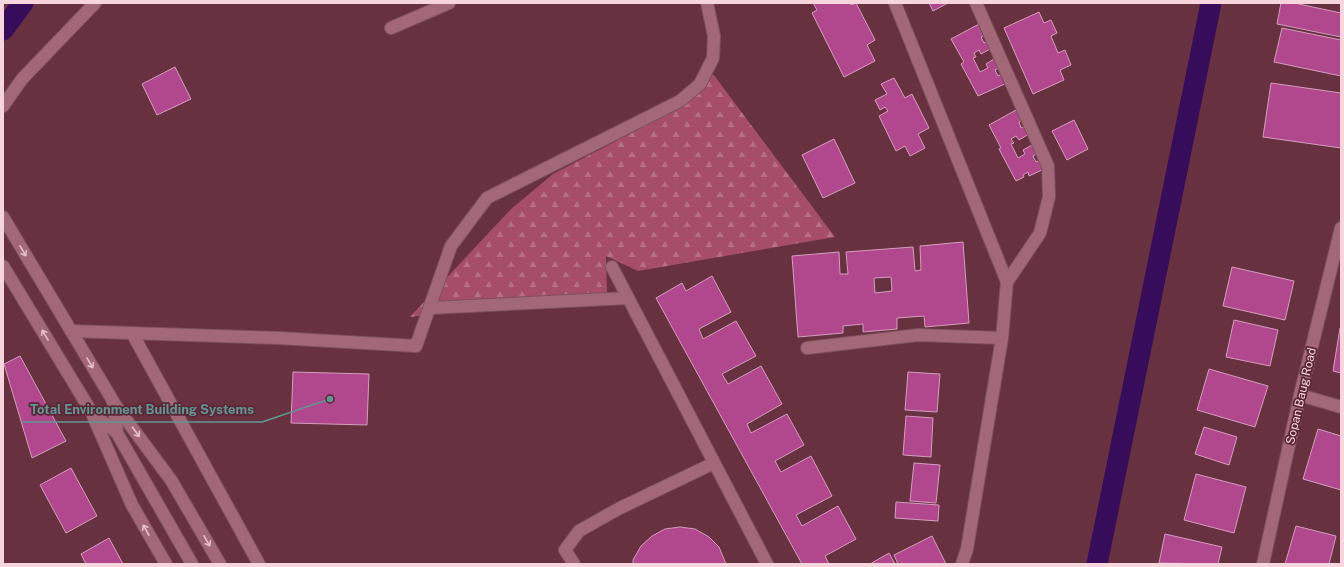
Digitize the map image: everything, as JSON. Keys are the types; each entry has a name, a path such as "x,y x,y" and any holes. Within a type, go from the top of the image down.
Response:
{"street":[{"path":"3,106 22,79 95,3"},
{"path":"390,28 449,3"},
{"path":"71,331 280,338 416,346 451,246 487,198 680,101 700,84 713,58 714,36 707,3"},
{"path":"895,3 1006,282 1002,338 967,549 962,564"},
{"path":"976,3 1048,166 1049,197 1040,233 1006,282"},
{"path":"3,218 113,401 171,480 220,564"},
{"name":"Sopan Baug Road","path":"1263,564 1300,395 1341,228"},
{"path":"3,266 92,413 132,505 166,564"},
{"path":"612,267 767,564"},
{"path":"430,308 628,298"},
{"path":"132,333 259,564"},
{"path":"807,348 918,335 1002,338"},
{"path":"1300,395 1341,407"},
{"path":"113,401 117,433"},
{"path":"92,413 117,433 192,564"},
{"path":"574,564 565,550 579,531 620,508 714,463"}],"green space":[{"path":"713,74 835,237 638,271 606,256 607,293 410,317 510,210 553,174 685,105 700,92"}],"building":[{"path":"813,3 850,3 851,5 856,3 875,40 867,45 875,61 844,77 812,13 817,10"},
{"path":"929,3 948,3 933,11"},
{"path":"1281,3 1294,3 1341,13 1341,37 1277,24"},
{"path":"1039,12 1044,23 1051,20 1057,33 1051,36 1058,53 1065,50 1071,65 1060,70 1064,80 1033,94 1004,28"},
{"path":"979,24 985,35 981,37 984,43 988,40 992,48 981,54 979,50 974,53 976,57 973,58 980,72 988,68 986,64 994,59 999,68 995,70 998,76 1002,74 1007,83 978,96 961,64 964,62 951,39"},
{"path":"1282,28 1341,40 1341,76 1274,62"},
{"path":"175,67 191,99 157,115 142,84"},
{"path":"894,78 905,98 912,94 929,128 918,134 925,148 910,156 905,146 896,151 879,116 888,111 885,107 880,110 875,100 887,94 881,84"},
{"path":"1271,83 1341,93 1341,148 1263,137"},
{"path":"1016,110 1022,120 1019,122 1021,128 1025,126 1029,134 1019,140 1016,136 1011,139 1014,143 1011,144 1018,158 1025,154 1023,150 1032,145 1036,154 1033,156 1036,162 1040,160 1044,169 1029,176 1028,172 1023,175 1024,177 1016,181 999,149 1001,148 989,125"},
{"path":"1074,120 1088,149 1067,160 1052,131"},
{"path":"834,139 855,183 823,198 802,155"},
{"path":"963,242 969,323 925,327 924,316 897,318 897,329 863,332 863,324 843,326 843,333 798,337 792,256 839,252 840,274 848,274 846,252 913,247 915,271 921,270 920,246","holes":["891,277 892,291 875,293 874,278"]},
{"path":"1232,267 1294,281 1285,320 1223,306"},
{"path":"712,276 731,312 699,329 703,339 736,321 756,356 722,374 728,384 761,366 782,404 747,424 751,433 787,414 804,445 775,461 781,472 811,456 832,496 796,515 802,526 838,506 856,539 825,556 829,564 802,564 656,298 682,283 686,291"},
{"path":"1234,320 1278,330 1270,366 1226,357"},
{"path":"1341,328 1341,373 1333,371"},
{"path":"20,356 66,441 32,458 4,364"},
{"path":"1209,369 1268,386 1255,427 1197,410"},
{"path":"293,372 369,374 367,425 291,423"},
{"path":"908,372 940,374 937,412 905,410"},
{"path":"906,416 933,418 931,457 903,455"},
{"path":"1204,427 1237,437 1229,465 1195,454"},
{"path":"1318,429 1341,436 1341,490 1303,479"},
{"path":"914,463 940,465 936,503 910,501"},
{"path":"71,468 97,516 66,533 40,485"},
{"path":"1196,474 1246,487 1234,533 1184,520"},
{"path":"896,502 939,505 938,521 895,518"},
{"path":"1296,526 1336,536 1329,564 1285,564"},
{"path":"680,527 695,529 709,537 719,547 726,564 633,564 633,560 641,546 652,536 665,529"},
{"path":"1165,534 1222,547 1218,564 1159,563"},
{"path":"932,536 946,564 898,564 894,555"},
{"path":"109,538 123,564 86,564 81,554"},
{"path":"889,553 895,564 870,564"}],"waterway":[{"path":"3,30 23,3"},
{"path":"1097,564 1211,3"}],"place":[{"name":"Total Environment Building Systems","path":"330,399"}]}
